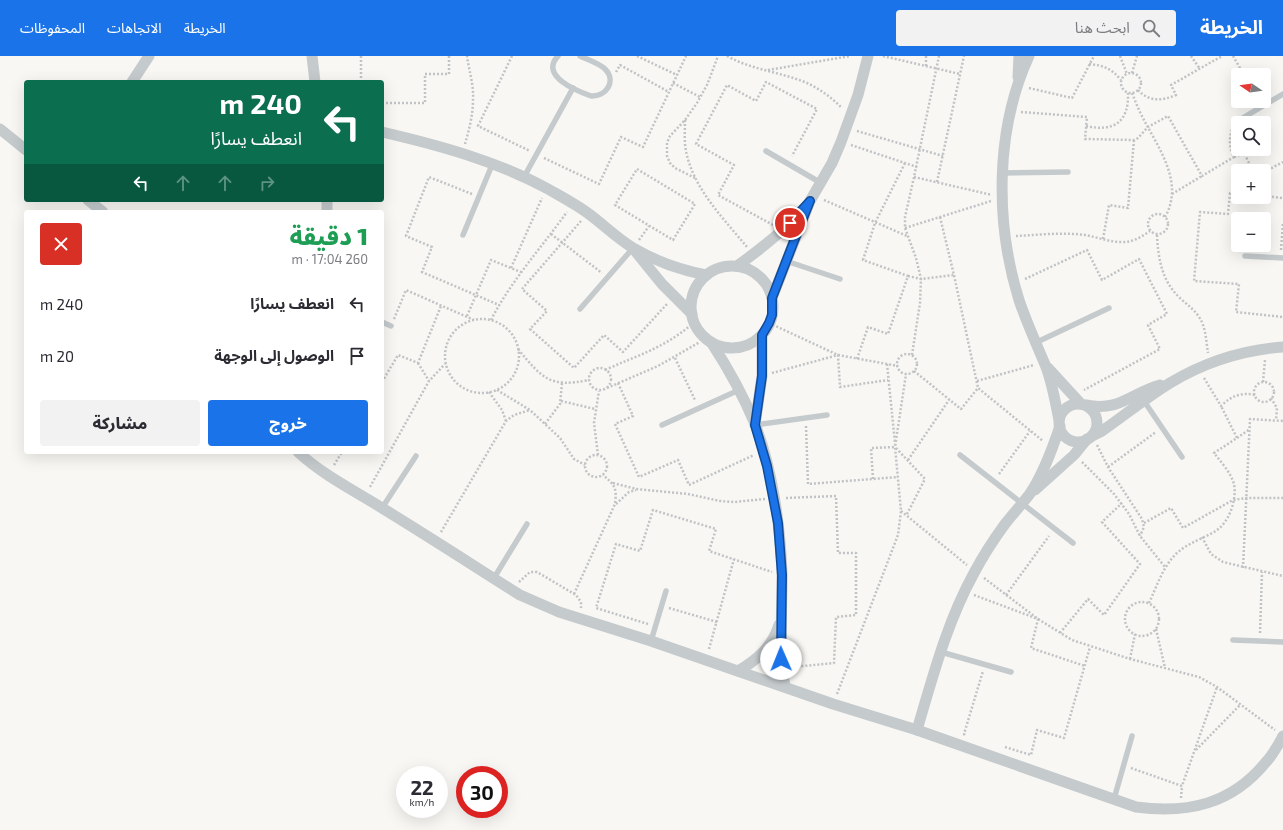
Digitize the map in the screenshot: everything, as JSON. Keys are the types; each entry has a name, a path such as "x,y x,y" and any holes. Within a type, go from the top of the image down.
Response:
{"street":[{"path":"133,80 148,56"},
{"path":"312,56 315,80"},
{"path":"708,340 726,347 741,347 756,340 762,335 769,323 772,315 772,298 812,198 821,183 847,128 858,95 868,56"},
{"path":"1019,56 1017,85 1007,132 1003,173 1006,236 1009,260 1017,291 1035,343 1044,363 1060,423 1065,436 1070,440 1082,441 1102,431 1172,382 1210,363 1237,354 1266,348 1283,347"},
{"path":"1017,85 1029,56"},
{"path":"0,129 24,148"},
{"path":"384,133 462,154 524,178 546,188 588,213 633,248 660,262 706,275"},
{"path":"384,136 397,136"},
{"path":"737,266 783,230 812,198"},
{"path":"90,202 100,210"},
{"path":"633,248 662,284 693,318"},
{"path":"772,298 760,276 745,268 737,266 720,268 706,275 692,297 693,318 697,328 708,340 726,365 740,390 764,451 778,523 782,575 781,659 785,687"},
{"path":"755,425 762,376 762,335"},
{"path":"1025,499 1054,475 1074,455 1095,431 1097,419 1095,413 1065,388 1044,363"},
{"path":"917,730 941,652 955,612 964,592 975,571 1044,469 1052,449 1061,415 1064,410 1075,404 1094,407 1111,406 1152,388 1172,382"},
{"path":"300,454 328,476 511,589 539,604 833,704 917,730 1136,807 1159,810 1181,809 1203,805 1224,796 1247,783 1267,762 1283,736"},
{"path":"738,671 750,664 762,654 771,643 781,616"}],"lane":[{"path":"558,56 554,63 554,73 561,81 591,96 603,94 610,84 608,72 604,68 580,56"},
{"path":"524,178 573,88"},
{"path":"1246,116 1283,94"},
{"path":"766,151 821,183"},
{"path":"463,235 492,165"},
{"path":"1003,173 1068,172"},
{"path":"580,308 633,248"},
{"path":"1245,256 1281,258"},
{"path":"786,261 840,279"},
{"path":"1035,343 1109,308"},
{"path":"384,323 391,326"},
{"path":"662,425 699,410 740,390"},
{"path":"1144,401 1182,457"},
{"path":"755,425 827,415"},
{"path":"960,454 994,481 1025,499 1054,529 1073,543"},
{"path":"382,508 416,456"},
{"path":"494,578 527,524"},
{"path":"651,641 666,591"},
{"path":"1233,640 1283,642"},
{"path":"941,652 1011,672"},
{"path":"1114,800 1132,736"}],"path":[{"path":"361,56 361,80"},
{"path":"384,103 425,103 425,74 449,74 449,56"},
{"path":"462,154 472,114 473,100 471,76 467,56"},
{"path":"512,56 478,126 599,184 621,137 643,148 686,56"},
{"path":"637,56 677,76"},
{"path":"696,179 675,168 667,156 666,150 670,136 685,120 700,97 718,56"},
{"path":"727,56 743,64 808,84 823,92 851,117"},
{"path":"767,71 850,56"},
{"path":"883,56 960,74"},
{"path":"926,56 926,66"},
{"path":"912,356 920,303 921,279 916,258 908,236 905,217 939,56"},
{"path":"937,182 964,56"},
{"path":"1017,85 1072,98 1094,56"},
{"path":"1120,56 1127,74"},
{"path":"1132,73 1137,56"},
{"path":"1192,56 1200,69"},
{"path":"1138,90 1148,98 1163,100 1176,95 1171,86 1222,56"},
{"path":"1233,56 1240,68"},
{"path":"1089,64 1104,66 1110,69 1121,80 1122,88 1128,93 1132,93 1140,87 1140,80 1138,76 1132,73 1127,74 1121,80"},
{"path":"610,84 620,66 669,92"},
{"path":"783,230 718,195 734,164 696,144 727,85 756,101 766,82 817,109 788,164"},
{"path":"673,83 700,97"},
{"path":"1086,126 1106,128 1113,126 1119,121 1127,109 1128,93"},
{"path":"1132,93 1169,170 1172,194 1169,209 1165,217"},
{"path":"1011,111 1087,117 1085,139 1134,140 1138,138 1148,127 1168,116 1202,176"},
{"path":"685,120 684,135 686,150 689,165 696,179 710,202 753,255"},
{"path":"847,128 943,156"},
{"path":"1231,131 1231,151"},
{"path":"1103,239 1109,205 1128,208 1134,140"},
{"path":"841,142 916,166"},
{"path":"1172,194 1244,153 1250,164"},
{"path":"1271,168 1283,162"},
{"path":"905,163 875,223 862,260 921,279 954,275"},
{"path":"636,169 695,204 673,240 649,225 615,205 636,169"},
{"path":"479,197 429,177 406,236 432,247 422,272 499,305"},
{"path":"914,177 1003,197"},
{"path":"511,268 546,188"},
{"path":"1231,193 1228,214 1200,212 1194,280 1239,284 1236,312 1283,317"},
{"path":"906,228 1003,197"},
{"path":"1271,197 1283,198"},
{"path":"812,198 908,236"},
{"path":"491,320 521,272 573,204"},
{"path":"1157,214 1165,217 1168,224 1167,229 1161,234 1157,235 1150,231 1148,222 1150,218 1157,214"},
{"path":"940,217 978,388 1052,449"},
{"path":"1281,258 1283,222"},
{"path":"633,248 649,225"},
{"path":"1006,236 1070,234 1122,242 1132,241 1150,231"},
{"path":"551,234 608,277"},
{"path":"1157,235 1158,258 1162,269 1171,288 1193,309 1200,318 1204,328 1210,363"},
{"path":"467,316 491,260 521,272"},
{"path":"857,359 868,327 888,334 908,276"},
{"path":"391,326 406,290 475,320"},
{"path":"418,363 441,306"},
{"path":"605,370 676,338 693,318"},
{"path":"518,349 518,357 514,373 507,383 497,390 489,392 476,392 465,389 452,378 446,363 446,347 454,332 460,326 475,320 491,320 506,328 518,349 536,371 543,376 551,380 569,384 589,380"},
{"path":"769,323 838,355 898,366"},
{"path":"607,388 610,384 611,376 601,368 594,370 591,373 589,380 592,387 603,390 642,374 708,340"},
{"path":"1263,382 1266,348"},
{"path":"907,354 912,356 917,364 914,371 906,374 899,370 898,366 899,358 907,354"},
{"path":"384,379 398,355 418,363 429,381"},
{"path":"762,376 838,355"},
{"path":"838,355 840,387 888,380"},
{"path":"675,358 699,410"},
{"path":"364,497 429,381 446,363"},
{"path":"977,381 1044,363"},
{"path":"833,704 896,541 901,511 887,364"},
{"path":"1198,368 1221,406 1237,438"},
{"path":"914,371 961,409 978,388"},
{"path":"895,447 906,374"},
{"path":"1255,395 1256,386 1263,382"},
{"path":"1221,406 1233,396 1241,394 1255,395 1260,401 1264,402 1271,398 1273,389 1271,385 1263,382"},
{"path":"545,424 559,407 561,401 562,383"},
{"path":"618,383 633,416 615,424 639,477 678,460 689,485 764,451"},
{"path":"497,390 530,410 564,443 574,459 585,465 591,476 599,477 606,472 607,463 602,456 598,455 589,457 585,465"},
{"path":"598,455 594,430 595,409 599,390"},
{"path":"489,392 502,410 506,421"},
{"path":"1271,398 1275,402 1277,408 1276,420"},
{"path":"908,460 950,400"},
{"path":"561,401 595,409"},
{"path":"436,542 506,421 514,415 530,410"},
{"path":"806,418 808,484 898,477"},
{"path":"1243,568 1250,419 1283,421"},
{"path":"1108,467 1162,428"},
{"path":"1149,603 1165,567 1177,553 1185,546 1202,537 1214,533 1221,528 1226,521 1233,500 1234,484 1231,477 1214,453 1250,429"},
{"path":"994,481 1030,431"},
{"path":"1090,437 1144,523 1140,536"},
{"path":"873,479 871,448 895,447 925,478 906,516"},
{"path":"328,476 341,454"},
{"path":"1074,455 1122,503 1140,536 1165,567"},
{"path":"574,594 616,504 629,492 636,489 613,483 603,475"},
{"path":"613,483 616,504"},
{"path":"1144,523 1171,508 1183,528 1233,500 1247,498 1283,498"},
{"path":"1060,633 1088,599 1104,615 1140,564 1102,522 1122,503"},
{"path":"655,626 596,608 616,544 640,551 653,510 716,529 709,551 782,575"},
{"path":"901,511 1006,595 1038,619 1060,633 1072,640 1090,647 1199,677 1217,687 1283,736"},
{"path":"1006,595 1054,529"},
{"path":"1202,537 1211,554 1223,562 1243,568 1283,576"},
{"path":"705,660 734,559"},
{"path":"511,589 527,574 533,571 537,572 576,595 581,602 579,618"},
{"path":"1260,641 1262,572"},
{"path":"964,592 1038,619"},
{"path":"1156,628 1146,635 1140,636 1135,634 1126,626 1125,614 1132,605 1137,602 1149,603 1158,611 1159,617 1156,628 1165,668"},
{"path":"661,606 717,622"},
{"path":"1038,619 1031,648 1084,666"},
{"path":"1130,659 1135,634"},
{"path":"1001,746 1031,755 1037,730 1064,738 1090,647"},
{"path":"972,737 964,734 985,665"},
{"path":"1123,766 1182,786 1217,687"},
{"path":"1194,752 1240,705"}],"route":[{"path":"781,659 782,575 778,523 764,451 755,425 762,376 762,335 772,315 772,298 810,201 790,223"}]}
